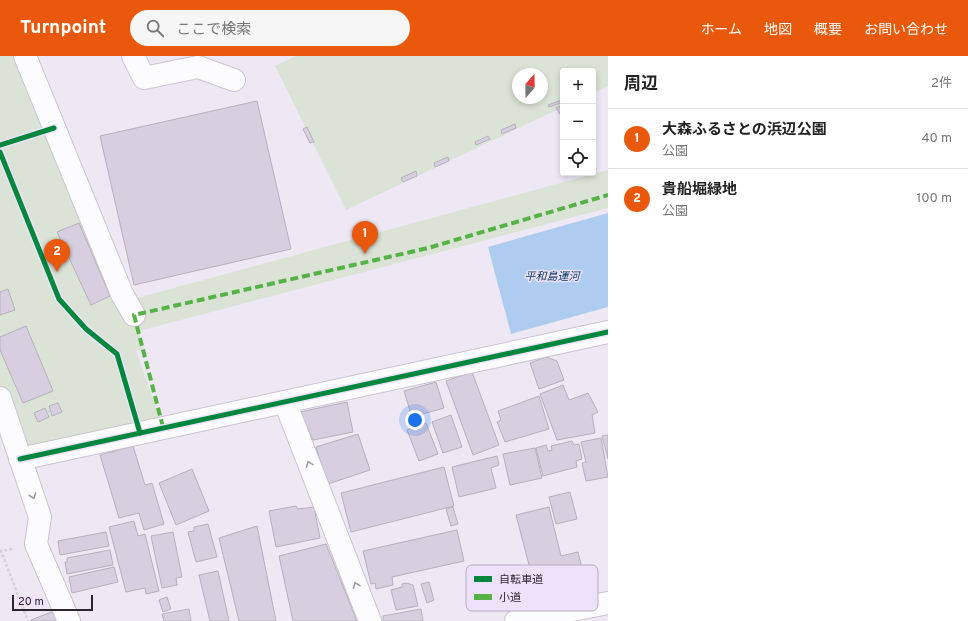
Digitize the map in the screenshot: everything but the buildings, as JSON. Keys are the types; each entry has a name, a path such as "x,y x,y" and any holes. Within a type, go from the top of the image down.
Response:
{"street":[{"path":"25,56 122,294 134,315"},
{"path":"134,56 144,78 198,67 234,80"},
{"path":"20,459 608,332"},
{"path":"0,398 40,517 36,544 69,621"},
{"path":"285,402 370,621"},
{"path":"598,605 608,603"},
{"path":"516,621 567,611"}],"path":[{"path":"28,621 1,552 36,544"}],"shaded area":[{"path":"0,56 23,56 126,301 586,176 596,176 596,173 608,170 608,208 139,331 143,349 136,351 163,427 20,459 0,398"},
{"path":"296,56 608,56 608,86 596,92 596,68 560,68 560,108 346,210 275,66"}],"water":[{"name":"平和島運河","path":"608,213 608,307 511,334 488,247"}],"marked path":[{"path":"163,427 134,315 428,248 608,195"}],"cycle path":[{"path":"0,145 54,128"},
{"path":"0,152 59,299 86,329 117,354 140,433"},
{"path":"20,459 608,332"}],"place":[{"name":"大森ふるさとの浜辺公園","path":"365,254"},
{"name":"貴船堀緑地","path":"57,272"}]}
